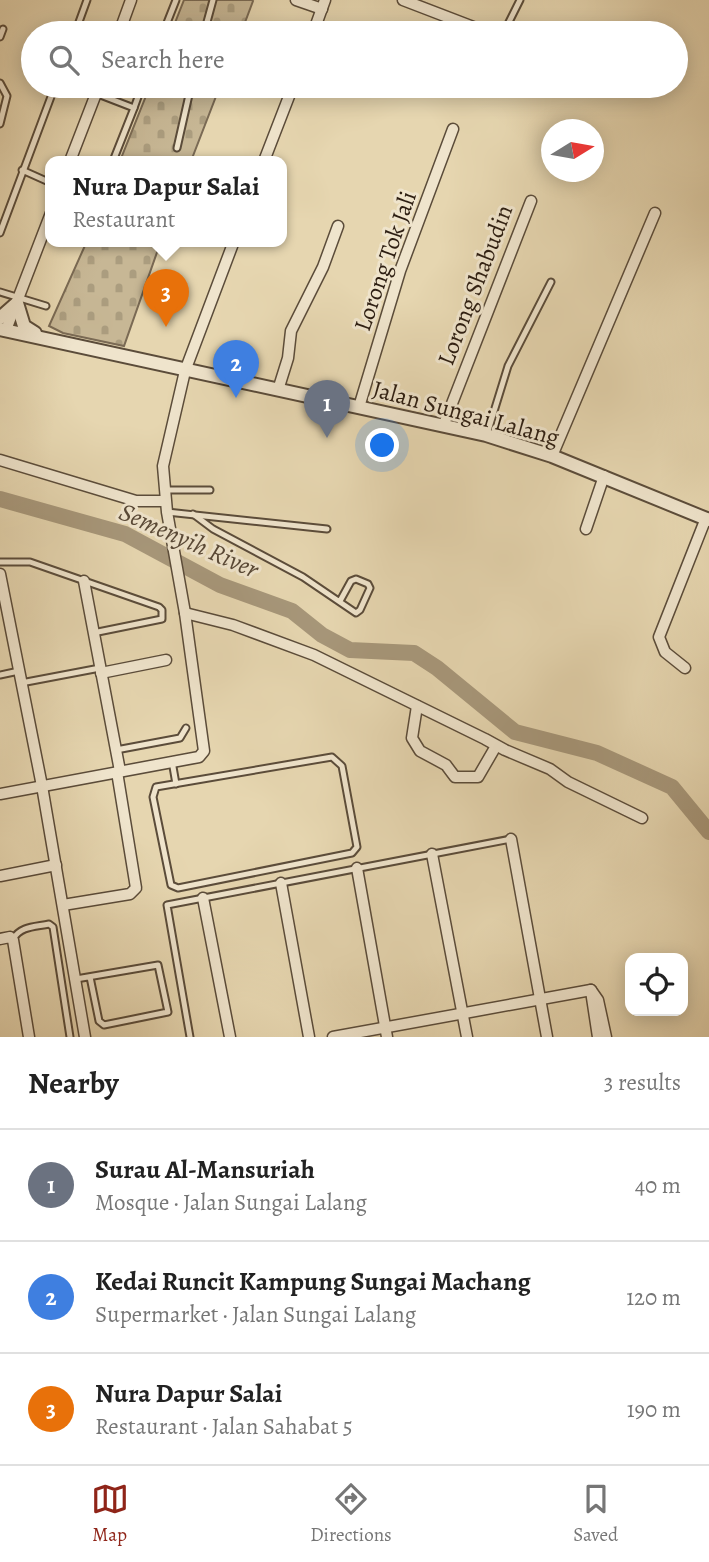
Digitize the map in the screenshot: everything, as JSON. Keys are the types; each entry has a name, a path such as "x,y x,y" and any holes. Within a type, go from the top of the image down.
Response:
{"street":[{"path":"123,21 131,0"},
{"path":"296,0 324,4 318,21"},
{"path":"403,0 458,21"},
{"path":"72,156 94,98"},
{"path":"266,156 288,98"},
{"name":"Lorong Tok Jali","path":"359,407 400,271 453,129"},
{"name":"Lorong Shabudin","path":"444,424 531,201"},
{"path":"552,456 655,213"},
{"path":"278,390 288,358 290,331 323,267 338,226"},
{"path":"3,329 18,301 45,229"},
{"path":"0,794 199,757 204,751 185,613 166,506 163,466 185,371 232,247"},
{"path":"0,318 18,301"},
{"path":"18,301 24,326 42,338"},
{"name":"Jalan Sungai Lalang","path":"3,329 486,435 552,456 707,519"},
{"path":"0,460 136,501 166,506"},
{"path":"586,529 604,476"},
{"path":"685,668 665,652 659,637 707,519"},
{"path":"0,574 64,905 85,1037"},
{"path":"64,905 130,894 136,888 116,750 84,580"},
{"path":"185,613 233,625 314,655 496,746 550,769 568,782 642,818"},
{"path":"100,671 166,660"},
{"path":"417,706 412,738 420,751 446,765 455,778 478,778 496,746"},
{"path":"511,839 547,1037"},
{"path":"432,854 467,1037"},
{"path":"0,876 56,865"},
{"path":"357,869 386,1032"},
{"path":"281,883 309,1037"},
{"path":"202,898 230,1037"},
{"path":"8,939 29,1037"},
{"path":"333,1037 386,1032 462,1014 592,990"},
{"path":"592,990 591,1000 598,1037"},
{"path":"592,990 598,1000 606,1037"}],"lane":[{"path":"79,21 87,0"},
{"path":"168,21 176,0"},
{"path":"207,21 213,0"},
{"path":"510,21 520,0"},
{"path":"0,37 3,29"},
{"path":"0,83 7,96 0,124"},
{"path":"0,233 50,98"},
{"path":"113,98 134,108"},
{"path":"115,156 138,98"},
{"path":"177,148 188,98"},
{"path":"22,170 45,180"},
{"path":"486,435 508,366 551,282"},
{"path":"0,292 18,301 46,306"},
{"path":"164,490 210,490"},
{"path":"166,506 193,514 327,529"},
{"path":"193,514 213,529 303,577 356,612 360,610 370,587 356,579 351,581 340,601"},
{"path":"0,562 30,562 159,607 163,615 162,619 93,633"},
{"path":"0,675 19,671"},
{"path":"22,683 100,671"},
{"path":"116,750 180,738 186,728"},
{"path":"332,757 342,766 357,847 352,853 178,888 171,885 167,872 153,797 156,787 176,784 332,757"},
{"path":"172,761 176,784"},
{"path":"190,1037 167,905 511,839"},
{"path":"8,939 23,928 49,924 52,927 70,1037"},
{"path":"76,979 158,965 167,1012 104,1025 99,1021 90,977"}],"green space":[{"path":"184,0 253,1 246,21 176,21"},
{"path":"145,98 215,98 193,156 122,156"},
{"path":"84,247 159,247 124,346 63,333 49,326"}],"waterway":[{"name":"Semenyih River","path":"0,499 125,534 220,585 292,611 322,635 350,650 414,653 437,668 515,732 597,753 672,787 709,832"}],"place":[{"name":"Nura Dapur Salai","path":"166,327"},
{"name":"Kedai Runcit Kampung Sungai Machang","path":"236,398"},
{"name":"Surau Al-Mansuriah","path":"327,438"}]}
